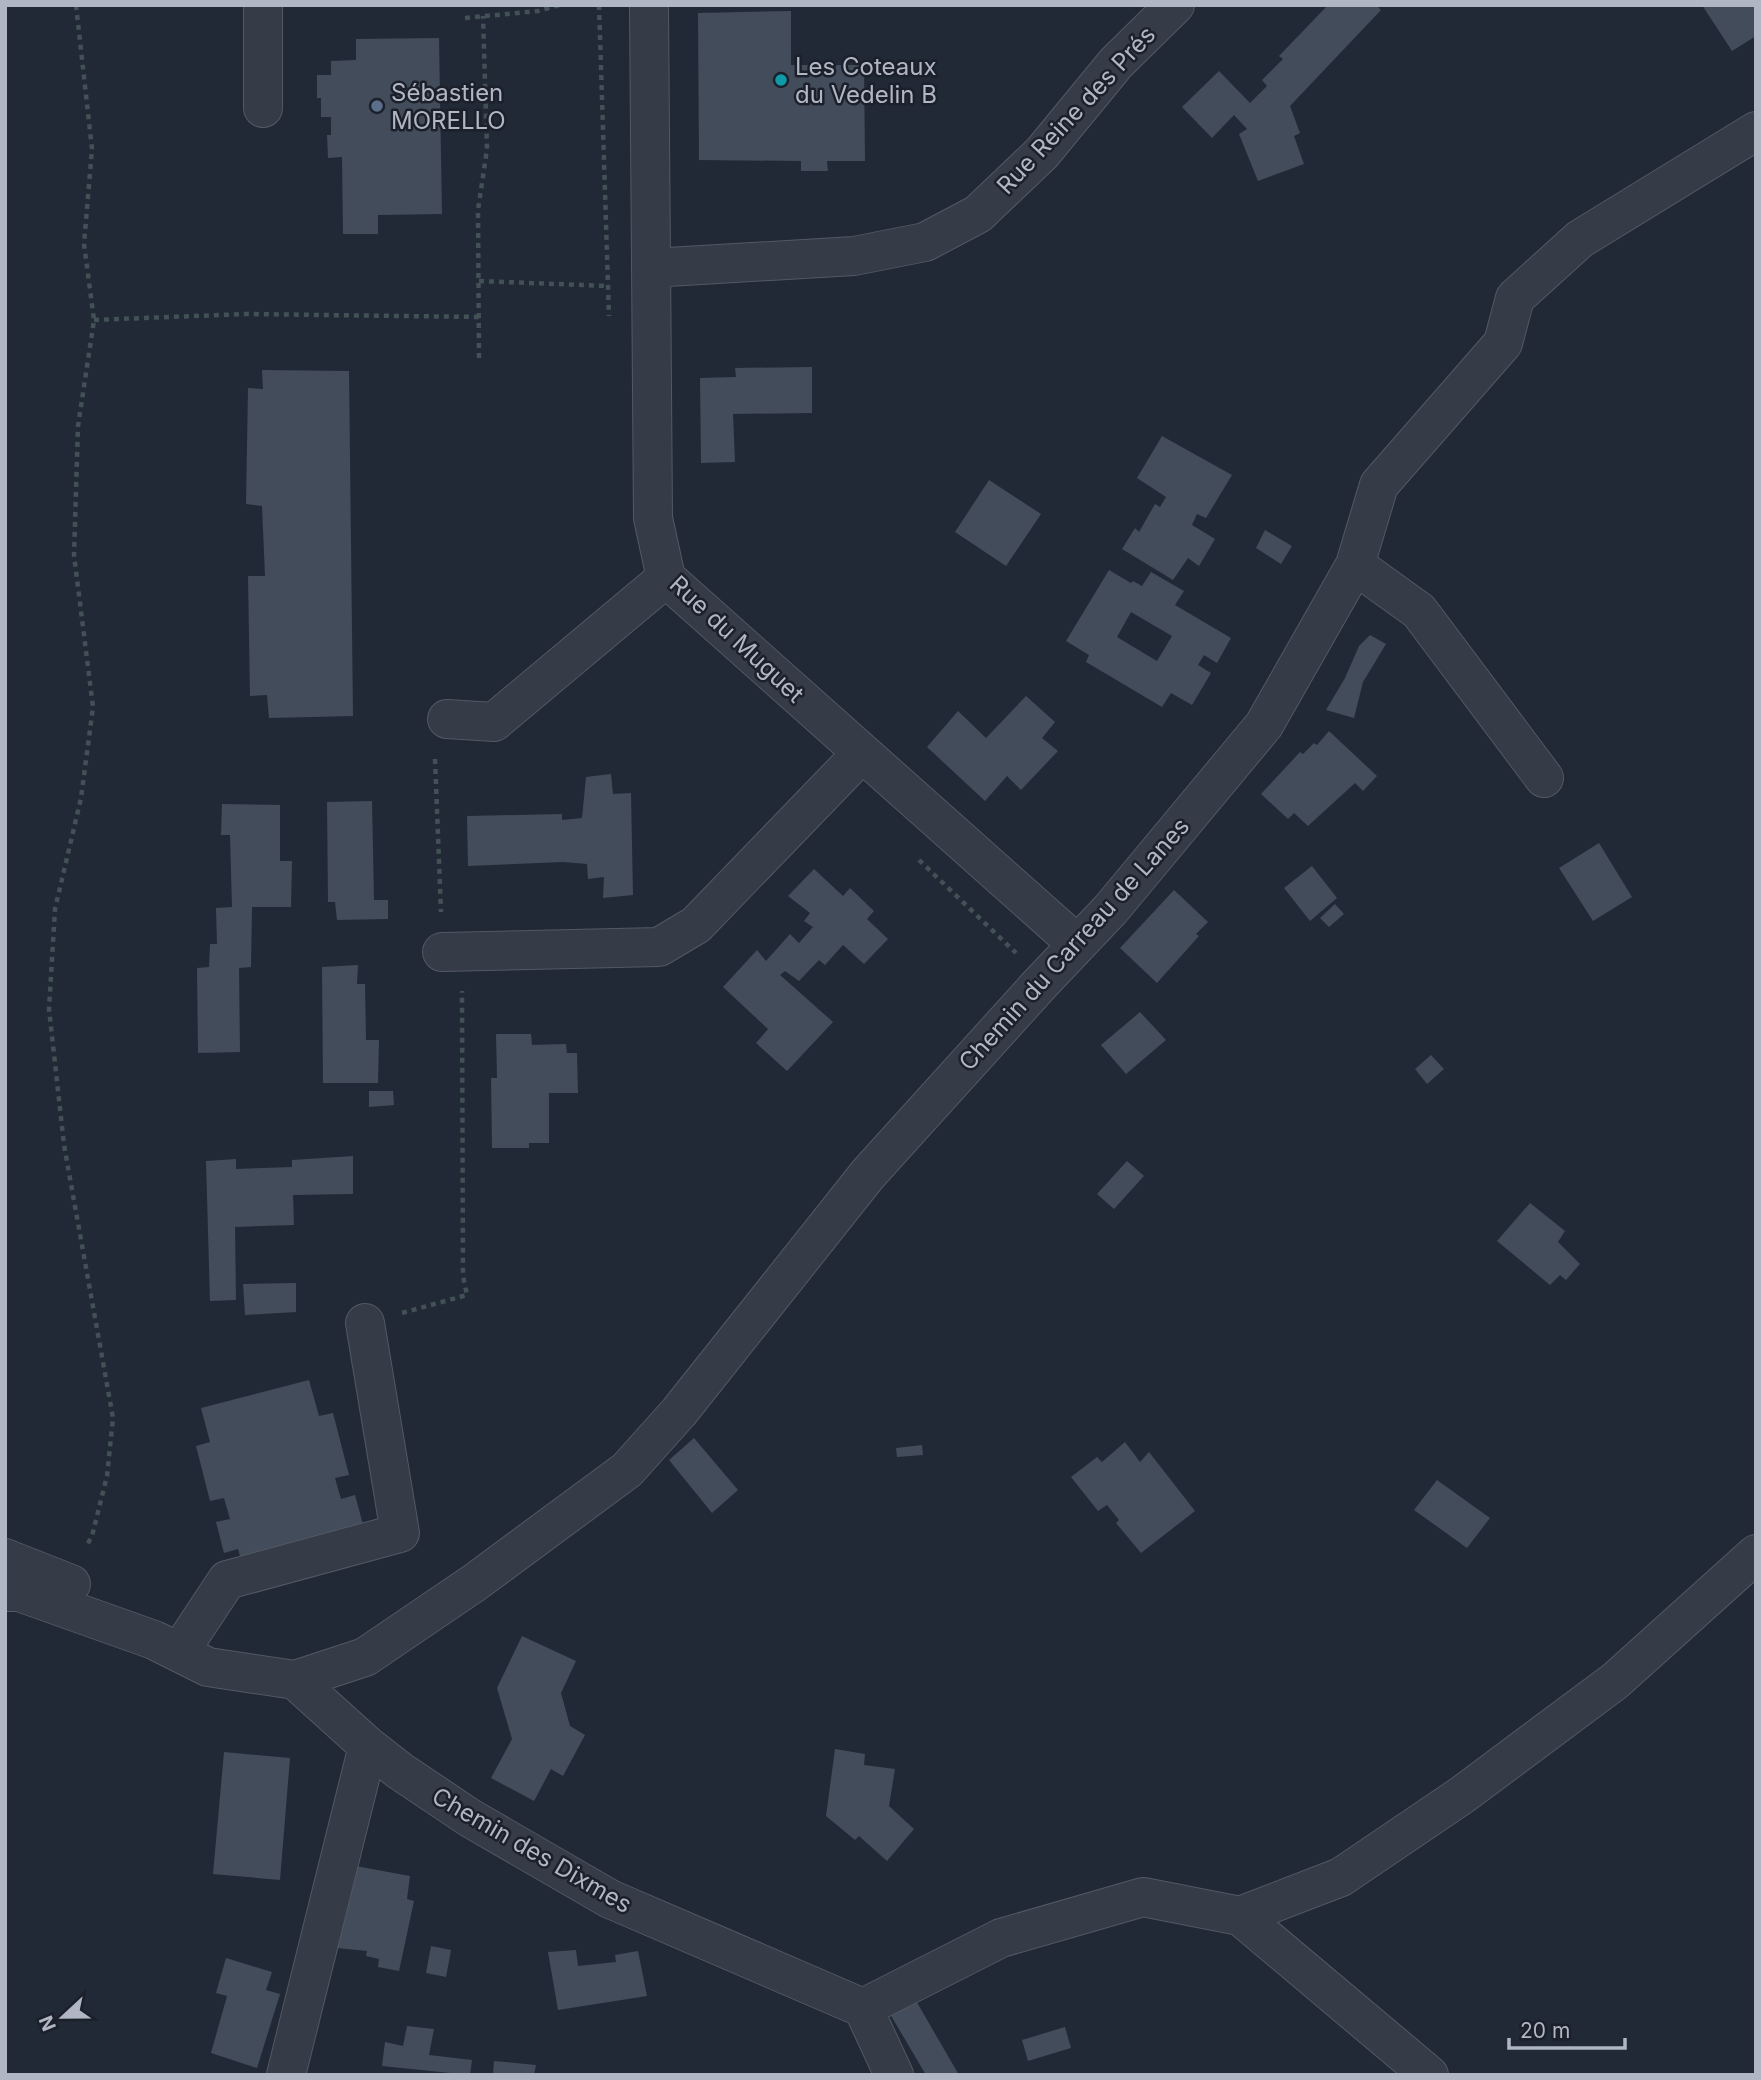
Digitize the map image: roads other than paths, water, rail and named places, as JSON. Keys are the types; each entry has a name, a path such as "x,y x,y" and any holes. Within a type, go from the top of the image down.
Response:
{"street":[{"path":"263,5 263,108"},
{"name":"Rue du Muguet","path":"649,5 653,518 666,578 1077,944"},
{"name":"Rue Reine des Prés","path":"651,268 854,256 925,242 978,214 1042,153 1116,63 1175,5"},
{"name":"Chemin du Carreau de Lanes","path":"295,1680 365,1657 474,1583 627,1470 679,1412 868,1174 1111,909 1264,725 1355,565 1379,485 1503,343 1516,298 1580,239 1756,131"},
{"path":"1355,565 1419,611 1544,778"},
{"path":"447,719 494,722 666,578"},
{"path":"452,951 659,947 696,925 862,752"},
{"path":"167,1645 228,1580 400,1533 365,1322"},
{"path":"1240,1916 1341,1877 1462,1795 1615,1681 1756,1554"},
{"path":"5,1558 63,1579 167,1645 208,1667 295,1680"},
{"path":"5,1592 19,1592 167,1645"},
{"name":"Chemin des Dixmes","path":"295,1680 400,1771 470,1818 610,1899 863,2008"},
{"path":"286,2075 368,1746"},
{"path":"894,2075 863,2008 1001,1938 1143,1898 1240,1916 1429,2075"}],"place":[{"name":"Les Coteaux du Vedelin B","path":"781,80"},
{"name":"Sébastien MORELLO","path":"377,106"}]}
